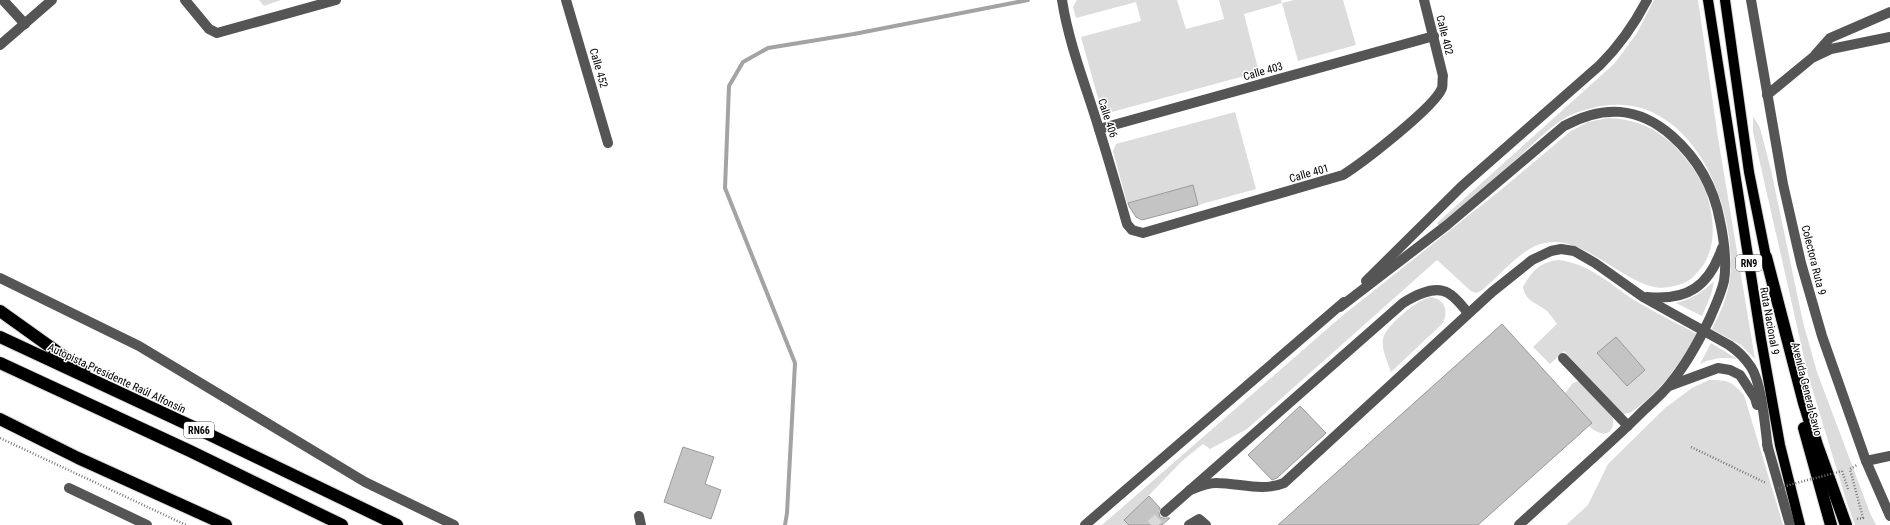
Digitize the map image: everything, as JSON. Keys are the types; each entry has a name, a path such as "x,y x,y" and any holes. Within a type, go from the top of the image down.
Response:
{"highway":[{"name":"Avenida General Savio","path":"1766,257 1782,344 1794,393 1831,525"},
{"path":"1766,257 1806,410 1846,525"},
{"path":"0,311 110,389"},
{"name":"Autopista Presidente Raúl Alfonsín","path":"0,337 397,525"},
{"name":"RN66","path":"0,363 190,451 342,525"},
{"path":"0,419 78,458 226,525"}],"main road":[{"name":"Ruta Nacional 9","path":"1708,0 1760,339 1780,445 1800,525"},
{"name":"RN9","path":"1725,0 1749,172 1766,257"}],"street":[{"path":"3,0 25,24"},
{"path":"0,45 52,0"},
{"path":"185,0 209,29 217,33 329,1"},
{"name":"Calle 452","path":"566,0 608,143"},
{"name":"Calle 406","path":"1062,0 1065,21 1079,72 1099,129 1127,224 1132,230 1143,233"},
{"name":"Calle 402","path":"1424,0 1443,76"},
{"path":"1340,307 1462,186 1600,65 1617,48 1634,25 1647,0"},
{"name":"Colectora Ruta 9","path":"1751,0 1767,96 1801,263 1822,336 1866,461 1890,516"},
{"path":"1767,96 1812,58 1830,38 1890,12"},
{"name":"Calle 403","path":"1099,129 1434,36"},
{"path":"1812,58 1831,49 1890,37"},
{"name":"Calle 401","path":"1143,233 1343,175 1361,163 1432,103 1442,88 1443,76"},
{"path":"1085,525 1340,307 1447,225 1564,126 1578,118 1597,112 1613,111 1635,114 1647,118 1674,137 1699,166 1710,185 1719,214 1724,242 1724,280 1721,293 1704,332 1669,386 1628,426 1518,525"},
{"path":"1643,297 1673,297 1698,288 1714,266 1724,242"},
{"path":"1190,490 1202,485 1216,483 1258,488 1273,487 1284,483 1468,313 1532,260 1551,251 1561,249 1574,251 1596,263 1643,297 1729,345 1741,354 1752,368 1757,381 1768,449"},
{"path":"0,278 139,346 365,482 454,525"},
{"path":"1165,512 1407,300 1423,293 1436,290 1447,291 1468,313"},
{"path":"1563,358 1628,426"},
{"path":"1669,386 1718,368 1730,370 1740,375 1755,398 1790,525"},
{"path":"1866,461 1890,456"},
{"path":"69,488 147,525"},
{"path":"1190,525 1199,519 1206,525"}],"path":[{"path":"0,438 186,525"},
{"path":"1691,447 1769,485"},
{"path":"1774,486 1778,488 1842,471 1848,491"},
{"path":"1851,471 1863,518 1857,519 1855,512"}],"shaded area":[{"path":"259,0 281,0 264,6"},
{"path":"1077,0 1177,0 1186,29 1224,19 1219,0 1281,0 1282,3 1244,14 1259,72 1108,113 1101,109 1081,37 1141,21 1136,2 1076,18 1073,7"},
{"path":"1294,0 1343,0 1356,45 1298,61 1282,3"},
{"path":"1654,0 1698,0 1718,138 1755,359 1741,345 1712,329 1726,298 1730,278 1730,250 1726,219 1716,188 1702,160 1684,135 1661,117 1633,106 1602,106 1583,110 1569,116 1544,134 1439,226 1437,223 1615,63 1637,33"},
{"path":"1235,112 1256,189 1198,205 1193,185 1127,203 1113,151 1116,144"},
{"path":"1753,116 1760,128 1771,170 1803,322 1817,372 1870,513 1876,525 1855,525 1808,375 1753,132"},
{"path":"1608,118 1638,123 1658,132 1676,148 1699,177 1709,203 1713,224 1713,235 1708,256 1696,274 1690,279 1686,282 1670,287 1654,287 1639,282 1596,256 1581,249 1566,244 1551,242 1535,246 1528,250 1481,291 1476,293 1471,291 1437,260 1247,429 1210,449 1203,444 1182,461 1125,520 1129,525 1102,525 1342,316 1502,189 1571,131 1588,122"},
{"path":"1558,260 1579,265 1589,270 1634,300 1697,334 1668,378 1651,397 1630,413 1623,414 1564,351 1550,364 1533,347 1557,324 1547,311 1529,299 1524,292 1523,287 1533,272 1541,265"},
{"path":"1714,281 1711,295 1702,316 1676,303 1697,295"},
{"path":"1431,297 1439,300 1444,306 1445,318 1443,323 1391,372 1383,347 1383,339 1385,334 1403,314 1418,303"},
{"path":"1711,343 1737,359 1718,358 1700,364"},
{"path":"1709,380 1729,382 1744,395 1783,525 1566,525 1588,505 1608,464 1665,408 1692,388"},
{"path":"1579,381 1613,418 1612,429 1609,432 1602,433 1593,430 1589,426 1592,423 1565,393 1573,383"}],"building":[{"path":"1193,185 1198,205 1142,220 1136,217 1128,203"},
{"path":"1502,324 1592,423 1478,525 1278,525"},
{"path":"1616,337 1645,370 1627,386 1597,353"},
{"path":"1300,406 1326,433 1277,478 1272,480 1248,455"},
{"path":"683,447 714,457 705,484 721,490 711,519 664,502"},
{"path":"1149,496 1160,508 1160,517 1170,518 1162,525 1129,525 1124,520"}],"waterway":[{"path":"785,525 787,513 795,363 725,188 729,86 743,62 768,48 854,34 1028,0"}],"tunnel":[{"path":"1151,525 1165,512"}]}
